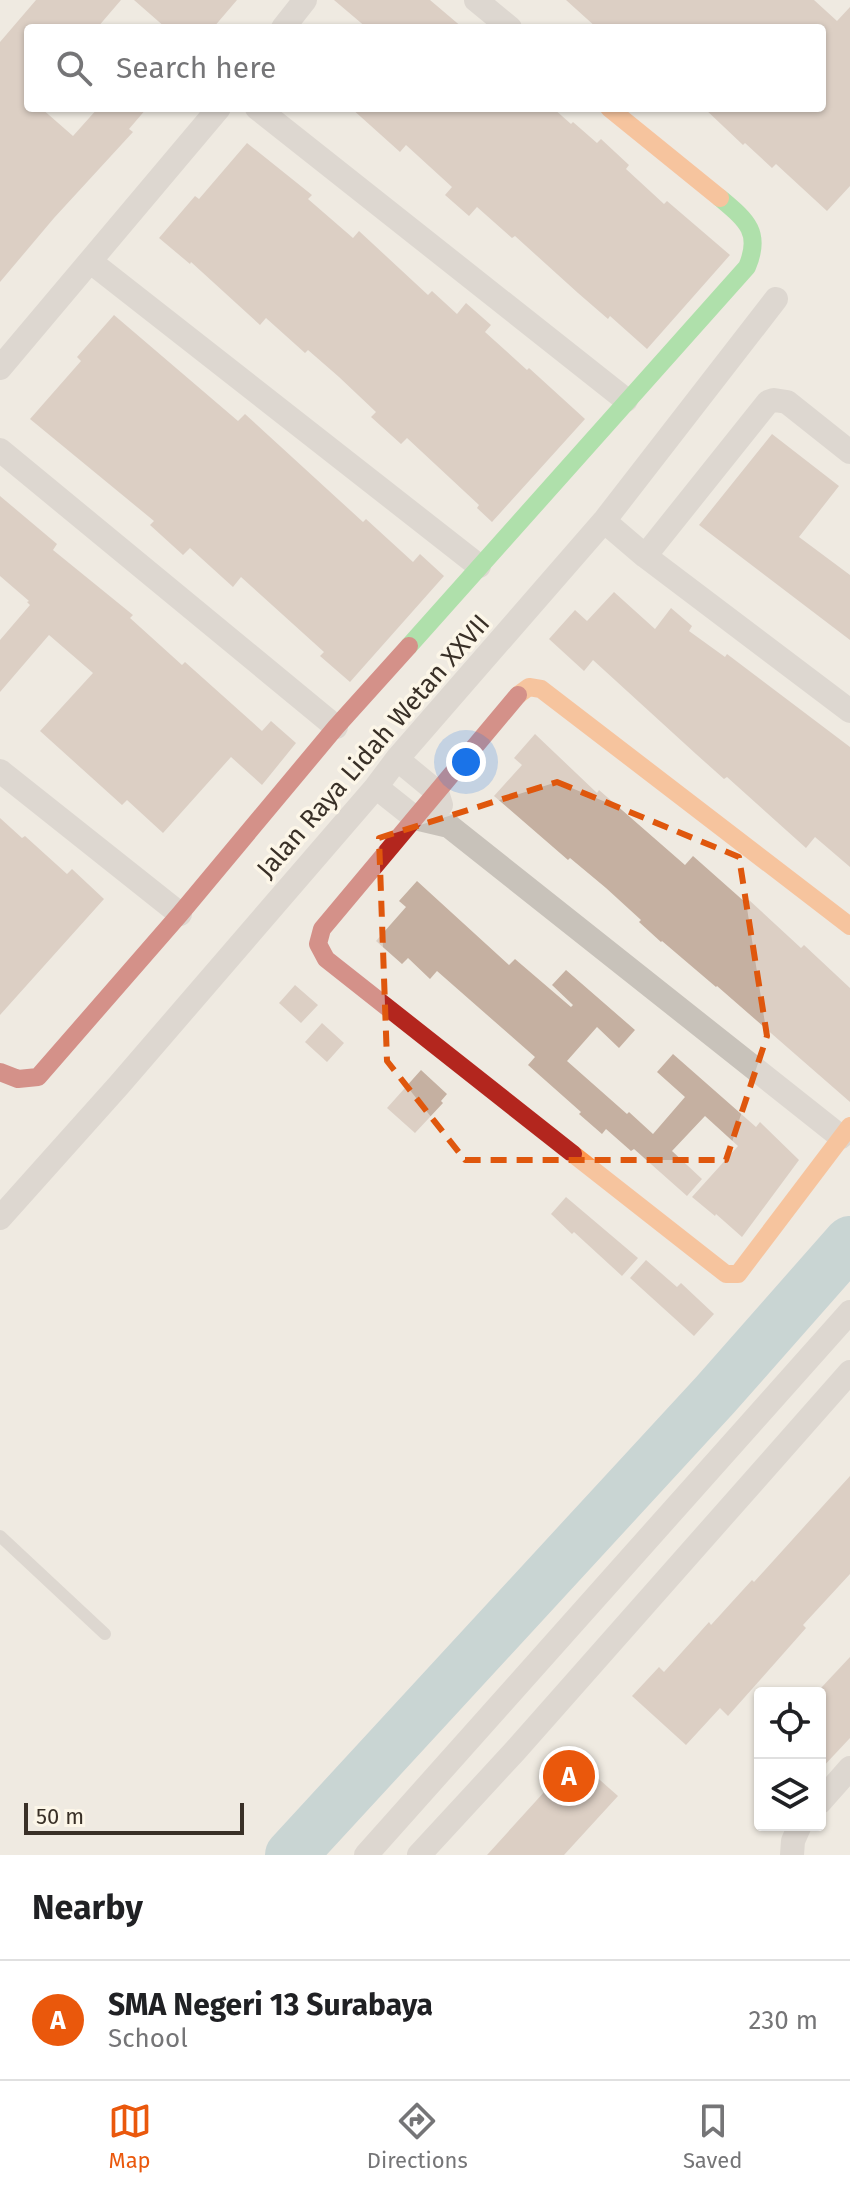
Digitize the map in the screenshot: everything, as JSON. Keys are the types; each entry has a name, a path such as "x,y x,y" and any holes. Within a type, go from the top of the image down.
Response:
{"street":[{"path":"286,24 305,0"},
{"path":"476,0 505,24"},
{"path":"0,368 216,112"},
{"path":"262,112 626,400"},
{"path":"0,1072 24,1081 38,1077 180,914 336,727 747,267 756,247 753,232 743,217 614,112"},
{"path":"91,262 479,566"},
{"name":"Jalan Raya Lidah Wetan XXVII","path":"0,1218 119,1085 604,521 776,299"},
{"path":"645,556 768,402 787,402 850,452"},
{"path":"0,450 336,727"},
{"path":"604,521 645,556 850,711"},
{"path":"376,787 415,818 449,826 846,1132 744,1267 738,1274 726,1274 326,959 317,937 322,929 415,818 437,792 519,693 532,686 541,689 850,926"},
{"path":"397,759 437,792 449,826"},
{"path":"0,771 180,914"},
{"path":"366,1855 850,1312"},
{"path":"419,1855 850,1372"},
{"path":"485,1723 515,1751"},
{"path":"826,1795 850,1768"},
{"path":"792,1855 797,1831"}],"lane":[{"path":"0,1536 105,1634"}],"highlighted area":[{"path":"557,782 739,857 767,1036 726,1160 465,1160 387,1061 379,838"}],"building":[{"path":"36,0 121,0 100,24 24,24 24,112 46,112 73,136 94,112 144,112 129,129 133,132 0,282 0,42"},
{"path":"134,0 237,0 216,24 161,24"},
{"path":"334,0 430,0 458,24 362,24"},
{"path":"566,0 814,0 837,21 850,7 850,186 827,211 776,164 772,168 708,112 826,112 826,24 593,24"},
{"path":"355,112 558,112 597,143 601,139 629,165 626,169 664,204 667,201 730,255 647,349 477,207 469,216 445,195 452,187 406,145 400,152"},
{"path":"247,143 312,195 308,199 353,238 359,231 428,295 432,291 457,314 466,303 491,325 485,332 585,419 492,522 477,508 479,505 407,438 401,444 371,417 376,412 308,350 305,353 266,318 260,325 191,262 159,238 195,196 199,199"},
{"path":"114,315 238,421 245,414 363,522 366,519 413,562 420,554 444,576 350,682 320,656 324,652 241,577 233,587 190,548 183,555 150,525 154,521 30,419 81,361 77,357"},
{"path":"772,434 839,486 799,537 850,575 850,640 699,525"},
{"path":"0,496 57,544 53,550 133,615 130,618 182,665 185,662 262,731 271,721 296,743 262,785 231,757 163,833 127,800 122,805 40,731 93,673 49,635 0,692 0,640 30,605 0,576"},
{"path":"614,592 655,629 671,608 692,626 689,631 725,657 727,654 850,747 850,867 815,837 806,848 727,777 724,779 593,660 584,671 549,639 575,610 587,621"},
{"path":"535,734 597,793 599,790 685,865 693,856 746,903 749,900 801,948 804,945 850,988 850,1102 717,986 661,942 606,888 570,858 568,860 494,796 522,765 514,758"},
{"path":"0,818 67,874 72,869 104,899 0,1015"},
{"path":"417,881 509,965 515,959 571,1007 573,1005 552,985 566,970 635,1030 619,1048 597,1027 567,1061 653,1134 685,1097 657,1072 673,1054 756,1127 760,1122 799,1160 742,1237 692,1197 738,1146 705,1116 672,1151 702,1179 687,1196 634,1149 631,1151 606,1129 602,1134 579,1114 581,1112 528,1065 535,1057 437,971 430,979 408,958 402,964 376,941 406,907 399,901"},
{"path":"295,985 318,1005 301,1023 279,1003"},
{"path":"322,1023 344,1043 327,1062 305,1042"},
{"path":"421,1070 447,1094 441,1101 443,1103 415,1133 387,1108"},
{"path":"566,1197 638,1258 622,1276 551,1214"},
{"path":"646,1260 677,1287 681,1283 714,1314 694,1336 630,1278"},
{"path":"850,1476 850,1574 803,1625 806,1628 728,1716 720,1708 686,1745 632,1696 659,1667 664,1672 709,1622 711,1625 752,1580 754,1582"},
{"path":"850,1657 850,1738 826,1764 826,1687 822,1687"},
{"path":"575,1758 618,1796 564,1855 487,1855"}],"waterway":[{"path":"291,1855 715,1395 850,1242"}],"traffic: fast":[{"path":"409,646 747,267 753,245 749,228 720,198"}],"traffic: slow":[{"path":"614,112 720,198"},
{"path":"518,695 529,687 541,689 850,926"},
{"path":"573,1154 726,1274 738,1274 850,1126"}],"traffic: jam":[{"path":"0,1072 18,1079 38,1077 180,914 336,727 409,646"},
{"path":"518,695 322,929 318,944 326,959 573,1154"}],"place":[{"name":"SMA Negeri 13 Surabaya","path":"569,1776"}]}
